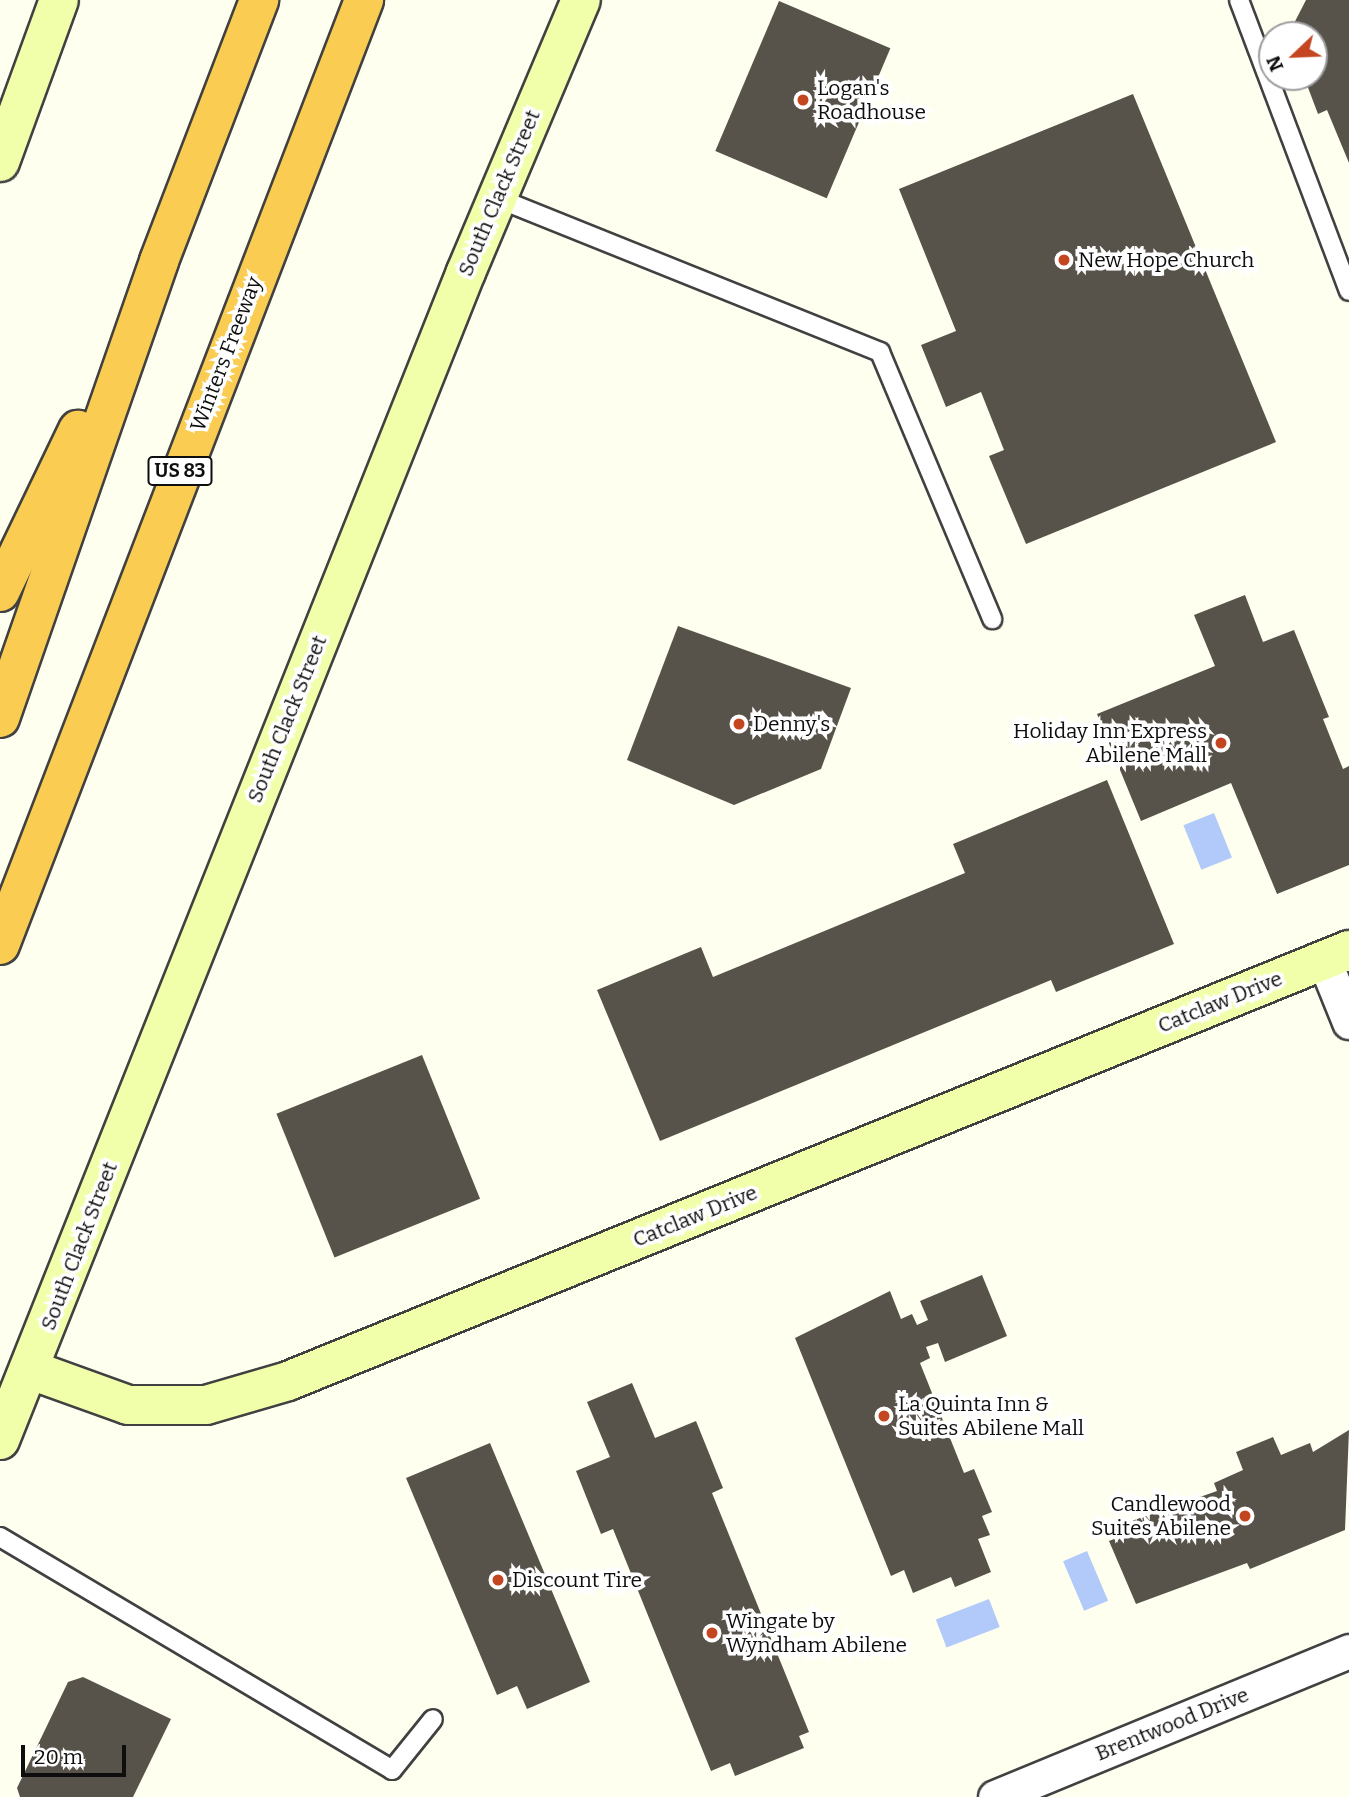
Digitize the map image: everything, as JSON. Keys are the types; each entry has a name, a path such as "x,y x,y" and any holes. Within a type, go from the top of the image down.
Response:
{"highway":[{"path":"0,718 159,261 259,0"},
{"name":"Winters Freeway","path":"0,945 364,0"},
{"path":"0,592 159,261"}],"main road":[{"path":"0,162 59,0"},
{"name":"South Clack Street","path":"0,1440 497,198 581,0"},
{"name":"Catclaw Drive","path":"30,1370 128,1405 206,1405 288,1381 1336,955"}],"street":[{"path":"1336,955 1349,1022"},
{"name":"Brentwood Drive","path":"995,1797 1349,1651"}],"lane":[{"path":"1239,0 1349,291"},
{"path":"497,198 880,352 992,619"},
{"path":"0,1537 392,1770 433,1719"}],"water":[{"path":"1214,813 1232,858 1201,870 1183,825"},
{"path":"1087,1551 1108,1601 1084,1611 1063,1561"},
{"path":"989,1599 1000,1627 947,1647 936,1619"}],"building":[{"path":"1306,0 1349,0 1349,163 1327,110 1318,114 1309,91 1328,91 1328,21 1295,21"},
{"name":"Logan's Roadhouse","path":"779,1 890,48 827,198 715,151"},
{"name":"New Hope Church","path":"1133,94 1276,442 1026,544 989,456 1004,450 981,392 946,407 921,345 956,331 899,189"},
{"name":"Holiday Inn Express Abilene Mall","path":"1245,595 1263,642 1294,630 1329,717 1323,719 1343,769 1349,766 1349,865 1277,894 1231,783 1141,821 1097,714 1215,666 1194,615"},
{"name":"Denny's","path":"678,626 851,688 821,769 734,805 627,760"},
{"path":"1107,780 1174,944 1056,992 1051,980 660,1141 597,990 701,947 713,977 965,873 953,844"},
{"path":"422,1055 480,1199 334,1258 276,1114"},
{"name":"La Quinta Inn & Suites Abilene Mall","path":"982,1275 1007,1336 945,1362 938,1343 926,1347 930,1358 920,1363 964,1473 974,1469 992,1512 982,1516 990,1535 978,1539 991,1572 955,1587 951,1577 913,1593 904,1570 891,1576 795,1338 890,1291 901,1319 912,1314 917,1325 928,1320 920,1301"},
{"name":"Wingate by Wyndham Abilene","path":"632,1383 655,1438 696,1421 723,1488 712,1493 809,1732 799,1736 804,1748 735,1776 730,1763 711,1771 613,1529 601,1534 576,1471 610,1457 587,1402"},
{"name":"Candlewood Suites Abilene","path":"1349,1430 1345,1530 1250,1569 1247,1563 1136,1604 1109,1541 1124,1535 1120,1525 1217,1491 1214,1483 1243,1470 1236,1452 1273,1437 1281,1455 1310,1443 1313,1452"},
{"name":"Discount Tire","path":"490,1443 590,1682 527,1709 517,1686 497,1695 406,1478"},
{"path":"83,1677 171,1719 133,1797 20,1797 17,1788 68,1682"}],"place":[{"name":"Logan's Roadhouse","path":"803,100"},
{"name":"New Hope Church","path":"1064,260"},
{"name":"Denny's","path":"739,724"},
{"name":"Holiday Inn Express Abilene Mall","path":"1221,743"},
{"name":"La Quinta Inn & Suites Abilene Mall","path":"884,1416"},
{"name":"Candlewood Suites Abilene","path":"1245,1516"},
{"name":"Discount Tire","path":"498,1580"},
{"name":"Wingate by Wyndham Abilene","path":"712,1633"}]}
